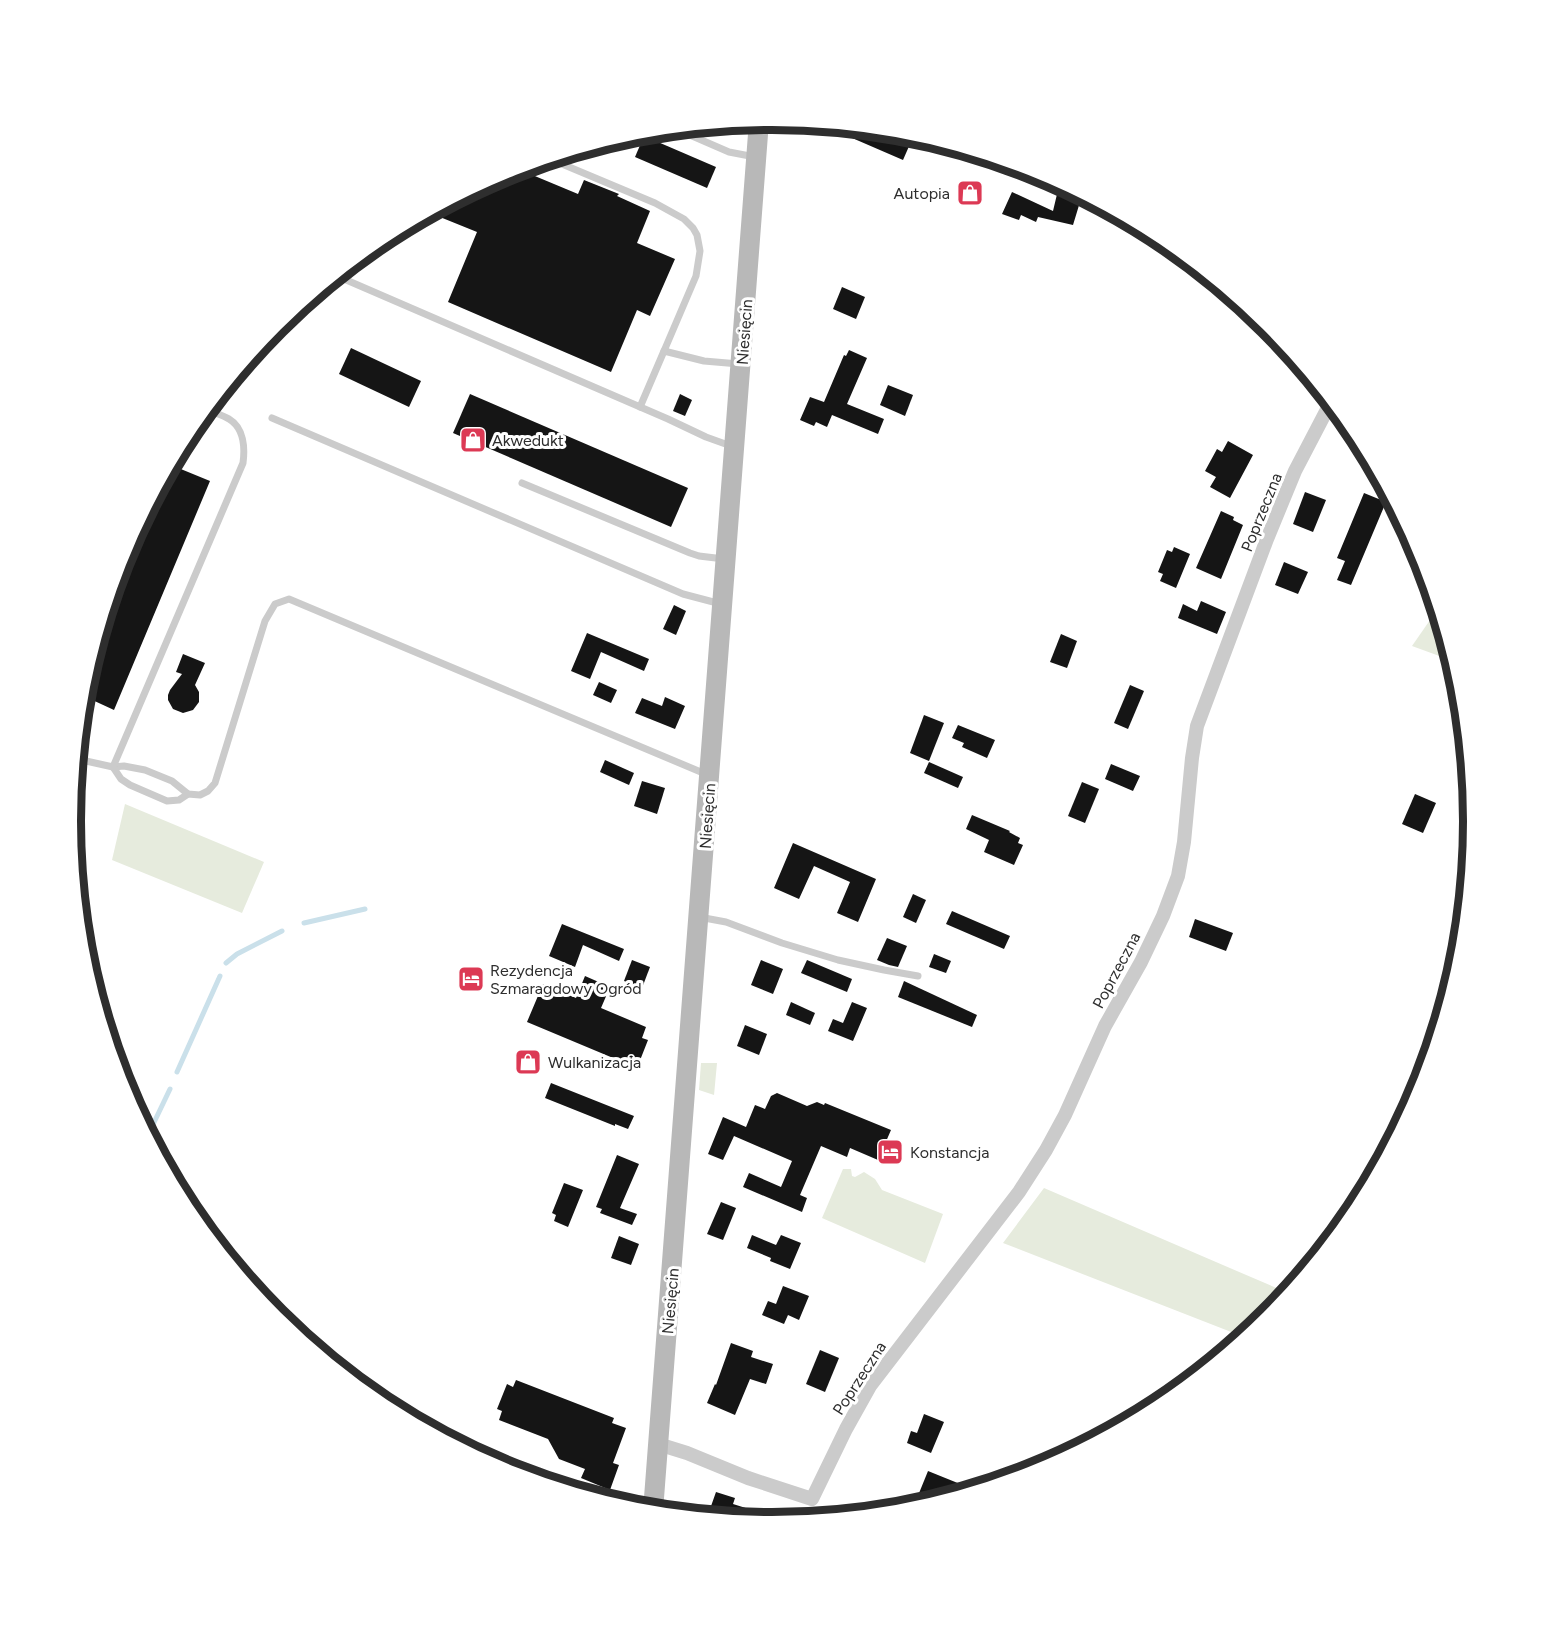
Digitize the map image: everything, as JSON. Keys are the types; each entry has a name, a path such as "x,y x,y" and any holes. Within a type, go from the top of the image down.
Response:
{"street":[{"name":"Niesięcin","path":"654,1502 725,605 757,131"},
{"name":"Poprzeczna","path":"658,1444 812,1499 841,1437 870,1386 1019,1192 1065,1115 1106,1026 1163,916 1178,876 1197,726 1267,539 1295,471 1327,410"}],"lane":[{"path":"690,135 729,152 756,157"},
{"path":"561,164 660,206 684,219 697,235 700,250 696,276 640,407"},
{"path":"344,279 713,440 735,447"},
{"path":"664,351 704,360 741,364"},
{"path":"113,767 243,463 245,450 242,435 232,420 215,413"},
{"path":"272,418 683,594 725,605"},
{"path":"522,483 685,551 699,556 727,559"},
{"path":"84,760 113,767 124,766 145,770 172,781 188,794 200,795 208,791 215,783 265,621 275,604 289,599 710,776"},
{"path":"113,767 121,779 130,785 167,801 179,800 188,794"},
{"path":"699,917 726,922 782,943 838,960 918,976"}],"shaded area":[{"path":"1432,618 1443,657 1412,646"},
{"path":"125,804 264,862 242,913 112,860"},
{"path":"701,1063 717,1063 714,1095 699,1090"},
{"path":"843,1169 851,1169 852,1176 855,1177 864,1172 875,1179 882,1190 943,1214 925,1263 822,1218"},
{"path":"1044,1188 1280,1289 1236,1334 1003,1243"}],"building":[{"path":"844,134 910,145 903,160"},
{"path":"655,141 716,167 707,188 635,157 641,143"},
{"path":"531,174 578,194 584,180 619,194 617,196 650,211 637,243 675,259 650,316 637,310 611,372 448,302 477,232 439,217 466,202"},
{"path":"1012,192 1053,211 1057,193 1080,203 1073,225 1038,217 1036,222 1021,215 1019,220 1002,214"},
{"path":"842,287 865,297 856,319 833,309"},
{"path":"351,348 421,381 409,407 339,374"},
{"path":"849,350 867,358 847,404 884,419 878,434 832,415 827,427 816,422 814,426 800,420 810,397 824,402 844,355 846,356"},
{"path":"888,385 913,395 905,416 880,405"},
{"path":"470,394 688,488 671,527 453,433"},
{"path":"680,394 692,400 685,416 673,411"},
{"path":"1228,441 1253,455 1230,498 1210,487 1216,477 1205,471 1217,449 1222,452"},
{"path":"179,468 210,481 114,710 92,700 105,643 134,557 152,516"},
{"path":"1305,492 1326,500 1313,532 1293,524"},
{"path":"1364,493 1384,501 1385,504 1351,585 1337,580 1345,561 1337,558"},
{"path":"1221,511 1234,517 1233,520 1243,525 1221,579 1196,568"},
{"path":"1174,547 1190,554 1176,588 1160,581 1163,574 1158,572 1167,550 1172,552"},
{"path":"1284,562 1308,572 1298,594 1275,585"},
{"path":"1201,601 1226,612 1217,634 1178,618 1183,604 1197,611"},
{"path":"674,605 686,611 676,635 663,629"},
{"path":"587,633 649,659 644,671 601,652 590,679 571,671"},
{"path":"1061,634 1077,641 1067,668 1050,662"},
{"path":"183,654 205,663 195,685 199,692 199,702 193,710 183,713 173,709 168,695 182,674 176,672"},
{"path":"599,682 617,690 611,703 593,695"},
{"path":"1130,685 1144,691 1128,729 1114,723"},
{"path":"665,697 685,706 675,729 635,713 642,698 662,706"},
{"path":"924,715 944,723 929,761 910,753"},
{"path":"958,725 995,740 987,758 962,747 964,743 952,738"},
{"path":"605,760 634,773 629,785 600,772"},
{"path":"929,762 963,777 958,788 924,773"},
{"path":"1111,764 1140,776 1133,791 1105,779"},
{"path":"642,781 665,788 657,814 634,806"},
{"path":"1082,782 1099,789 1085,823 1068,816"},
{"path":"1415,794 1436,803 1423,833 1402,824"},
{"path":"972,815 1010,831 1020,838 1018,843 1023,845 1014,865 984,852 989,840 966,829"},
{"path":"793,843 876,879 858,922 837,913 850,882 814,866 799,899 774,888"},
{"path":"913,894 926,900 916,923 903,917"},
{"path":"952,911 1010,936 1004,949 946,924"},
{"path":"1195,919 1233,933 1226,951 1189,937"},
{"path":"562,924 624,949 619,961 583,945 575,967 549,956"},
{"path":"887,938 907,946 898,967 877,960"},
{"path":"934,954 951,961 946,973 929,967"},
{"path":"632,960 650,967 642,988 624,981"},
{"path":"761,960 783,969 773,994 751,985"},
{"path":"807,960 852,979 847,992 801,973"},
{"name":"Rezydencja Szmaragdowy Ogród","path":"585,976 610,987 601,1008 646,1027 642,1038 648,1040 637,1068 527,1022 543,984 576,998"},
{"path":"904,981 977,1015 972,1027 898,997"},
{"path":"791,1002 815,1013 810,1025 786,1015"},
{"path":"852,1002 867,1008 853,1041 828,1031 833,1019 843,1023"},
{"path":"745,1025 767,1034 759,1055 737,1046"},
{"path":"551,1083 634,1116 628,1129 545,1098"},
{"path":"777,1093 807,1106 817,1102 824,1105 825,1103 891,1130 878,1160 850,1148 847,1157 821,1146 800,1195 807,1198 802,1212 743,1187 749,1173 781,1187 792,1161 734,1136 723,1160 708,1154 723,1117 746,1127 755,1105 765,1109 771,1096"},
{"path":"617,1155 639,1164 620,1208 637,1214 632,1225 600,1213 602,1209 596,1207"},
{"path":"564,1183 583,1190 568,1227 554,1221 556,1215 552,1213"},
{"path":"721,1202 736,1208 723,1240 707,1234"},
{"path":"752,1235 776,1245 781,1235 801,1243 790,1269 747,1248"},
{"path":"619,1236 639,1244 631,1265 611,1258"},
{"path":"783,1286 809,1296 799,1320 788,1315 784,1324 762,1315 768,1301 776,1304"},
{"path":"731,1343 753,1351 751,1357 773,1364 766,1384 750,1379 735,1415 707,1403"},
{"path":"820,1350 839,1358 825,1392 806,1384"},
{"path":"516,1380 614,1418 612,1423 626,1428 613,1463 619,1465 610,1490 581,1478 585,1469 559,1459 548,1439 499,1420 502,1411 497,1409 507,1384 513,1387"},
{"path":"924,1414 944,1422 931,1453 907,1443 911,1431 917,1433"},
{"path":"928,1471 963,1485 951,1489 918,1497"},
{"path":"716,1492 735,1498 733,1504 757,1512 727,1511 710,1509"}],"waterway":[{"path":"304,923 365,909"},
{"path":"226,963 237,954 282,931"},
{"path":"177,1072 220,976"},
{"path":"152,1127 170,1089"}],"place":[{"name":"Autopia","path":"970,193"},
{"name":"Akwedukt","path":"473,440"},
{"name":"Rezydencja Szmaragdowy Ogród","path":"471,979"},
{"name":"Wulkanizacja","path":"528,1062"},
{"name":"Konstancja","path":"890,1152"}]}
